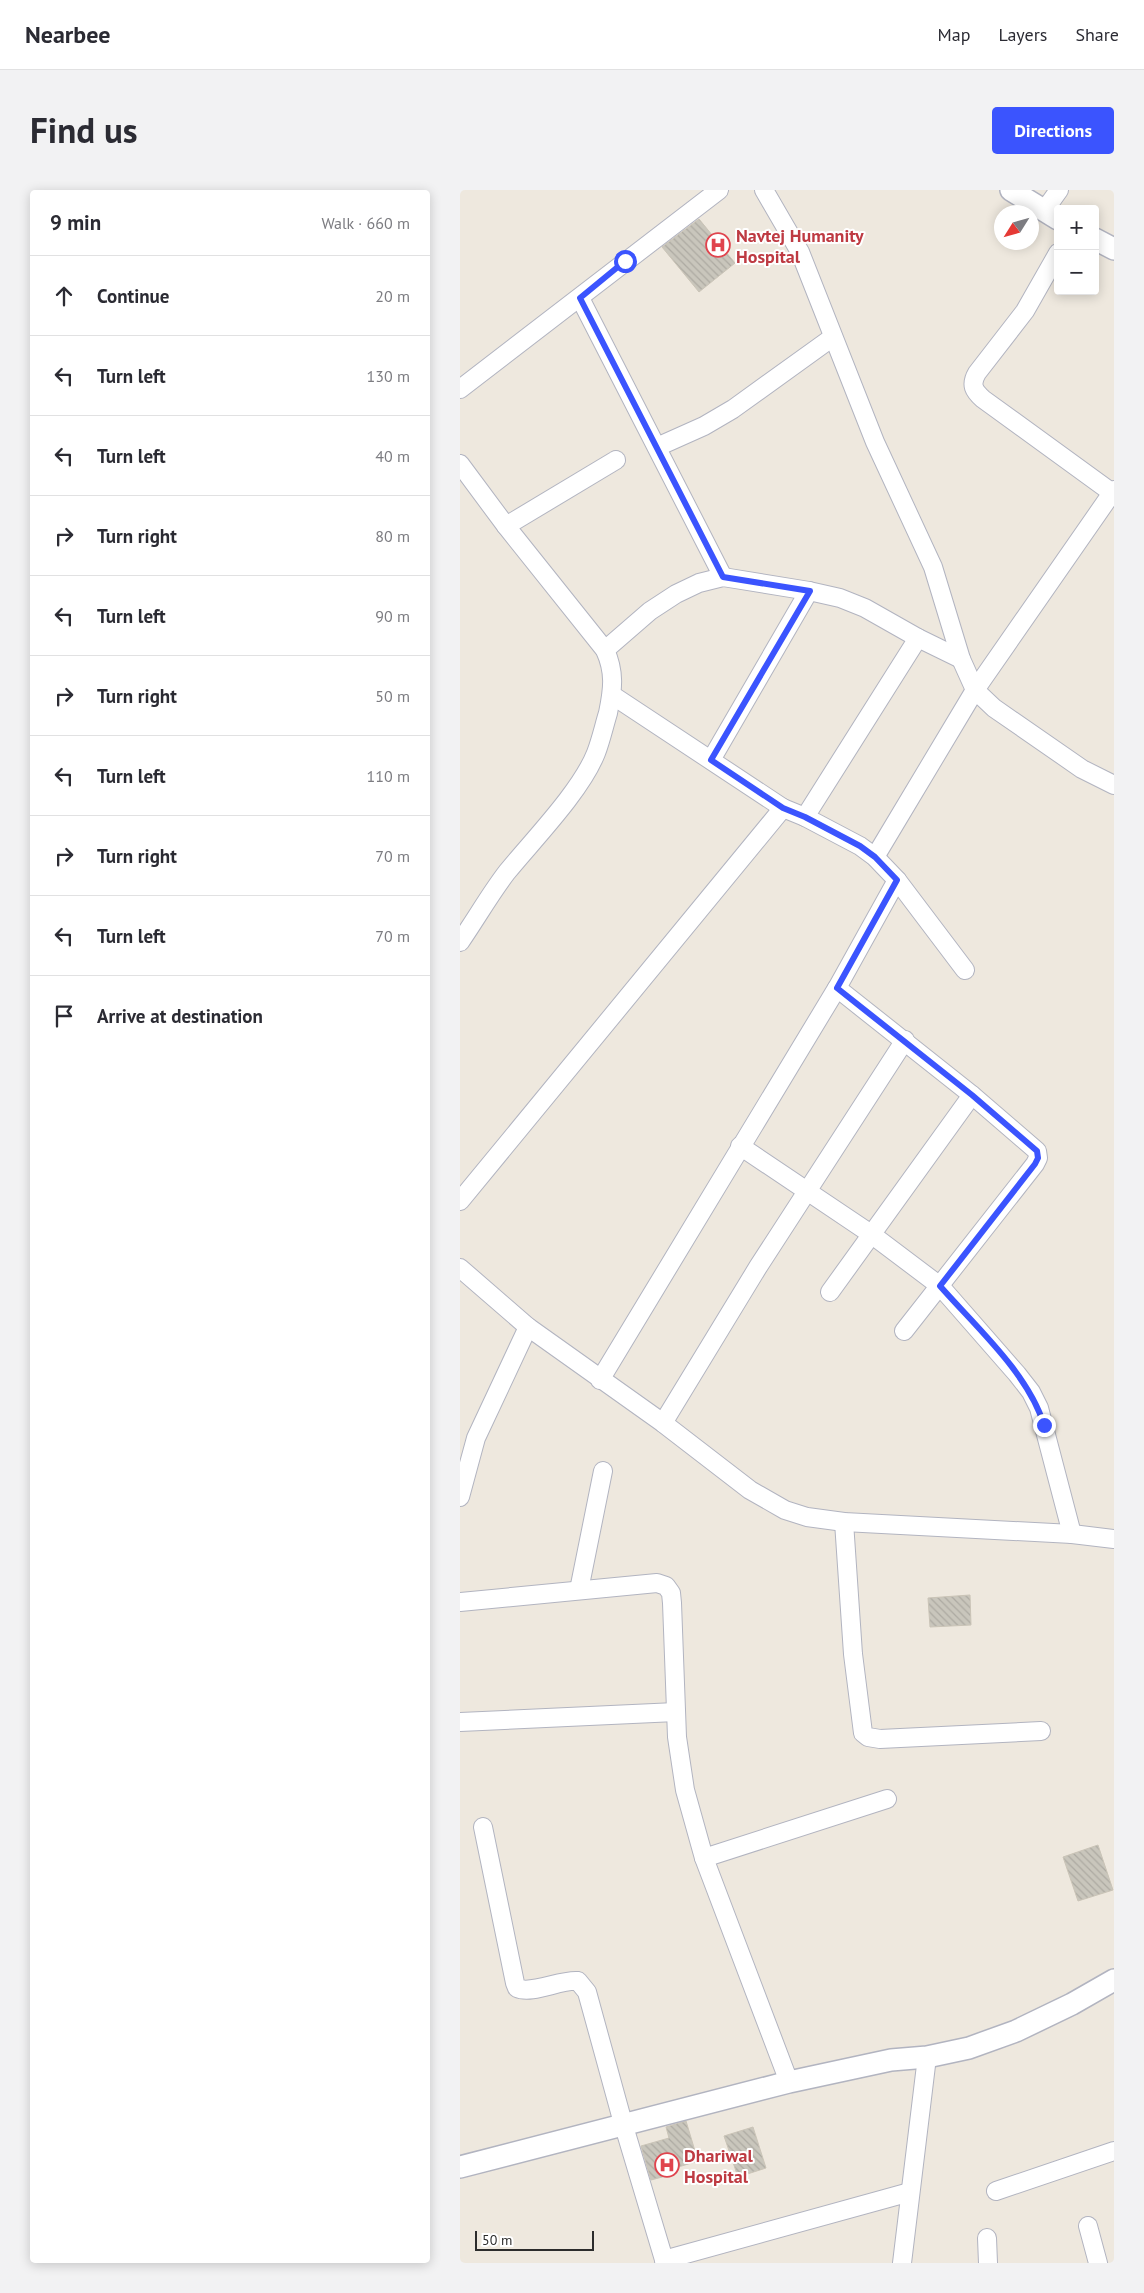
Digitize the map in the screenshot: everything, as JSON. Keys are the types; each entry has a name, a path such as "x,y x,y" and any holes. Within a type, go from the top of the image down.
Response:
{"street":[{"path":"460,389 719,190"},
{"path":"764,190 800,252 875,442 933,566 960,659 975,690 994,708 1082,769 1114,785"},
{"path":"1011,190 1051,215 1059,190"},
{"path":"1099,241 1114,249"},
{"path":"875,857 975,690 1113,491 983,399 973,388 973,380 1025,311 1054,260"},
{"path":"580,298 723,577"},
{"path":"657,447 704,426 733,409 833,337"},
{"path":"506,526 616,460"},
{"path":"460,464 506,526 605,650 612,664 613,679 612,695 596,754 587,770 575,788 506,874 460,942"},
{"path":"605,650 650,611 676,594 700,583 723,577 810,591 840,598 866,608 918,638 960,659"},
{"path":"711,760 810,591"},
{"path":"805,817 918,638"},
{"path":"612,695 783,808 805,817 860,846 875,857 897,880 965,970"},
{"path":"460,1202 783,808"},
{"path":"600,1380 837,988 897,880"},
{"path":"837,988 905,1040 1037,1151 1038,1158 904,1331"},
{"path":"663,1423 807,1190 905,1040"},
{"path":"830,1292 972,1095"},
{"path":"740,1146 871,1234 940,1286 1031,1392 1044,1425 1072,1534"},
{"path":"460,1268 528,1327 663,1423 750,1490 785,1510 806,1517 844,1522 1072,1534 1114,1539"},
{"path":"460,1497 476,1438 528,1327"},
{"path":"579,1590 603,1471"},
{"path":"844,1522 852,1654 863,1733 868,1737 880,1739 1041,1731"},
{"path":"460,1602 657,1583 666,1586 671,1593 676,1712 684,1790 704,1858 789,2082"},
{"path":"460,1722 676,1712"},
{"path":"704,1858 887,1799"},
{"path":"483,1827 515,1983 522,1990 570,1980 578,1981 584,1986 665,2261 910,2192"},
{"path":"460,2167 623,2123 789,2082 891,2060 927,2057 969,2048 1016,2031 1072,2004 1114,1980"},
{"path":"902,2263 927,2057"},
{"path":"996,2191 1114,2151"},
{"path":"1088,2226 1098,2263"},
{"path":"987,2238 988,2263"}],"building":[{"path":"699,219 735,263 699,292 662,247"},
{"path":"970,1595 971,1625 930,1627 928,1598"},
{"path":"1098,1845 1113,1890 1078,1901 1063,1857"},
{"path":"686,2121 698,2161 675,2168 677,2173 651,2180 641,2146 669,2138 666,2127"},
{"path":"753,2127 766,2168 738,2177 724,2136"}],"place":[{"name":"Navtej Humanity Hospital","path":"718,245"},
{"name":"Dhariwal Hospital","path":"667,2165"}],"route":[{"path":"625,261 580,298 723,577 810,591 711,760 783,808 805,817 860,846 875,857 897,880 885,898 837,988 905,1040 1037,1151 1038,1158 1035,1164 940,1286 1031,1392 1039,1408 1044,1425"}]}
